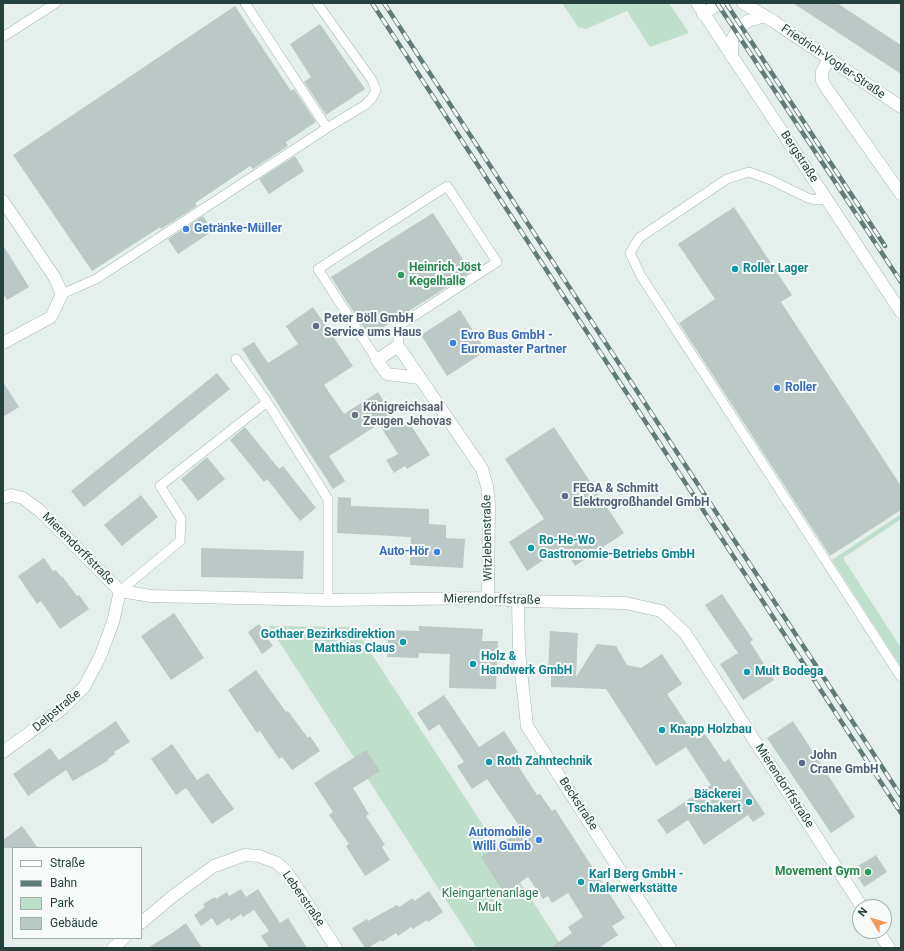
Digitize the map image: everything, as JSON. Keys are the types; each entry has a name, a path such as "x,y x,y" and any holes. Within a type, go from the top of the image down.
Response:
{"street":[{"name":"Bergstraße","path":"696,3 901,312"},
{"path":"704,14 720,3"},
{"name":"Friedrich-Vogler-Straße","path":"743,3 829,58 901,107"},
{"path":"732,57 732,40 738,28 748,21 765,16"},
{"path":"829,58 822,72 822,80 825,86 901,194"},
{"path":"3,201 55,278 62,294 51,317 3,343"},
{"path":"398,346 377,360 387,374 420,378"},
{"name":"Witzlebenstraße","path":"398,346 482,469 487,486 489,505 488,598"},
{"name":"Mierendorffstraße","path":"3,498 11,495 23,498 40,511 120,591 151,596 328,600 488,598 518,601 626,603 660,611 680,629 689,640 857,899"},
{"name":"Delpstraße","path":"3,752 63,708 84,687 100,657 113,622 120,591"},
{"name":"Beckstraße","path":"518,601 519,652 527,726 670,948"},
{"name":"Leberstraße","path":"142,922 173,896 214,866 245,855 259,856 276,863 287,872 336,948"},
{"path":"113,948 123,939"},
{"path":"883,939 888,948"}],"lane":[{"path":"3,37 56,3"},
{"path":"245,3 327,128"},
{"path":"62,294 96,279 327,128 365,105 372,98 376,90 372,80 317,3"},
{"path":"825,197 820,200 810,199 771,180 749,172 727,179 639,238 630,253 641,276 901,677"},
{"path":"377,360 318,270 447,186 497,262 400,325 398,346"},
{"path":"236,359 267,402 328,499 328,600"},
{"path":"120,591 180,541 181,519 160,486 267,402"}],"green space":[{"path":"562,3 669,3 689,33 650,47 627,11 586,29 578,27"},
{"path":"901,514 901,519 843,558 901,648 901,667 832,560"},
{"name":"Kleingartenanlage Mult","path":"269,626 354,627 563,948 477,948"}],"building":[{"path":"793,3 837,3 901,45 901,74"},
{"path":"235,6 291,91 294,89 316,122 286,142 288,146 253,169 250,166 195,203 197,206 161,229 160,227 92,271 13,155"},
{"path":"320,24 365,89 326,115 304,82 311,77 290,44"},
{"path":"295,156 304,171 269,194 259,179"},
{"name":"Roller","path":"734,207 792,295 781,302 901,486 901,510 830,556 679,323 715,299 678,244"},
{"name":"Heinrich Jöst Kegelhalle","path":"433,213 471,272 369,336 331,277"},
{"path":"203,216 213,231 178,254 168,239"},
{"path":"3,245 29,287 7,300 3,293"},
{"path":"313,307 353,366 324,385 344,414 378,392 400,427 409,422 430,455 407,469 405,466 394,473 386,460 398,454 379,424 329,456 345,481 333,489 242,349 254,342 268,363 298,344 286,326"},
{"name":"Evro Bus GmbH - Euromaster Partner","path":"460,310 486,351 447,376 421,335"},
{"path":"217,373 230,389 84,507 71,491"},
{"path":"3,382 19,407 3,417"},
{"path":"245,427 279,469 283,466 316,508 300,521 267,479 264,482 230,440"},
{"name":"FEGA & Schmitt Elektrogroßhandel GmbH","path":"554,427 624,533 575,566 563,547 527,571 509,542 544,519 505,459"},
{"path":"207,457 225,479 198,501 181,479"},
{"path":"141,495 158,517 122,546 104,525"},
{"path":"338,497 351,498 351,506 429,509 429,524 446,525 446,538 465,539 463,568 410,565 411,537 337,533"},
{"path":"201,548 304,551 303,579 201,577"},
{"path":"44,558 53,571 56,570 61,577 62,576 89,609 60,629 41,601 37,604 18,576"},
{"path":"722,594 753,640 750,642 774,680 743,700 720,664 738,653 705,605"},
{"path":"174,613 204,658 171,680 141,636"},
{"path":"259,624 273,646 262,654 248,632"},
{"name":"Holz & Handwerk GmbH","path":"419,626 483,629 482,641 498,641 496,689 449,688 450,654 419,653 418,658 387,657 388,630 419,631"},
{"path":"550,631 578,633 576,677 597,644 616,646 627,665 641,668 662,654 682,684 667,694 697,739 705,734 724,762 729,759 765,814 753,822 748,815 704,845 688,820 667,834 657,820 711,785 686,747 656,766 606,689 551,687 551,670 548,670"},
{"path":"256,670 286,712 288,711 308,738 310,736 320,751 292,770 282,757 279,759 260,731 257,733 228,690"},
{"path":"444,695 479,747 504,731 521,757 515,761 537,795 540,794 552,811 555,809 625,918 612,926 618,935 599,948 550,948 572,933 568,927 583,917 568,893 552,903 548,896 543,899 528,877 504,893 481,857 522,830 487,779 472,789 457,766 464,762 439,724 429,731 417,713"},
{"path":"116,721 130,742 114,752 115,754 108,759 109,760 73,781 66,770 28,796 13,774 50,748 59,760"},
{"name":"John Crane GmbH","path":"793,721 855,817 831,833 767,738"},
{"path":"172,744 197,780 208,773 234,809 212,824 186,788 176,795 151,759"},
{"path":"366,750 380,771 353,788 369,814 366,816 385,845 382,847 390,860 365,876 346,846 349,844 329,815 333,812 314,783"},
{"path":"22,826 37,847 3,848 3,840"},
{"path":"876,855 887,872 864,887 853,869"},
{"path":"241,889 246,897 258,889 280,923 288,918 307,948 269,948 261,936 269,931 254,910 243,917 241,914 231,921 229,918 217,926 212,918 201,926 194,915 205,907 203,904 215,897 216,899 227,892 229,896"},
{"path":"429,891 443,912 428,922 427,920 413,929 411,927 398,936 396,933 382,942 381,940 368,948 365,948 352,928 397,905 399,907 413,898 414,901"},
{"path":"186,923 202,948 148,948 172,933"}],"railway":[{"path":"372,3 901,813"},
{"path":"384,3 901,796"},
{"path":"717,3 901,282"},
{"path":"726,3 885,246"}],"place":[{"name":"Getränke-Müller","path":"186,229"},
{"name":"Roller Lager","path":"735,269"},
{"name":"Heinrich Jöst Kegelhalle","path":"401,275"},
{"name":"Peter Böll GmbH Service ums Haus","path":"316,326"},
{"name":"Evro Bus GmbH - Euromaster Partner","path":"453,343"},
{"name":"Roller","path":"777,388"},
{"name":"Königreichsaal Zeugen Jehovas","path":"355,415"},
{"name":"FEGA & Schmitt Elektrogroßhandel GmbH","path":"565,496"},
{"name":"Ro-He-Wo Gastronomie-Betriebs GmbH","path":"531,548"},
{"name":"Auto-Hör","path":"437,552"},
{"name":"Gothaer Bezirksdirektion Matthias Claus","path":"403,642"},
{"name":"Holz & Handwerk GmbH","path":"473,664"},
{"name":"Mult Bodega","path":"747,672"},
{"name":"Knapp Holzbau","path":"662,730"},
{"name":"Roth Zahntechnik","path":"489,762"},
{"name":"John Crane GmbH","path":"802,763"},
{"name":"Bäckerei Tschakert","path":"749,802"},
{"name":"Automobile Willi Gumb","path":"539,840"},
{"name":"Movement Gym","path":"868,872"},
{"name":"Karl Berg GmbH - Malerwerkstätte","path":"581,882"}]}
